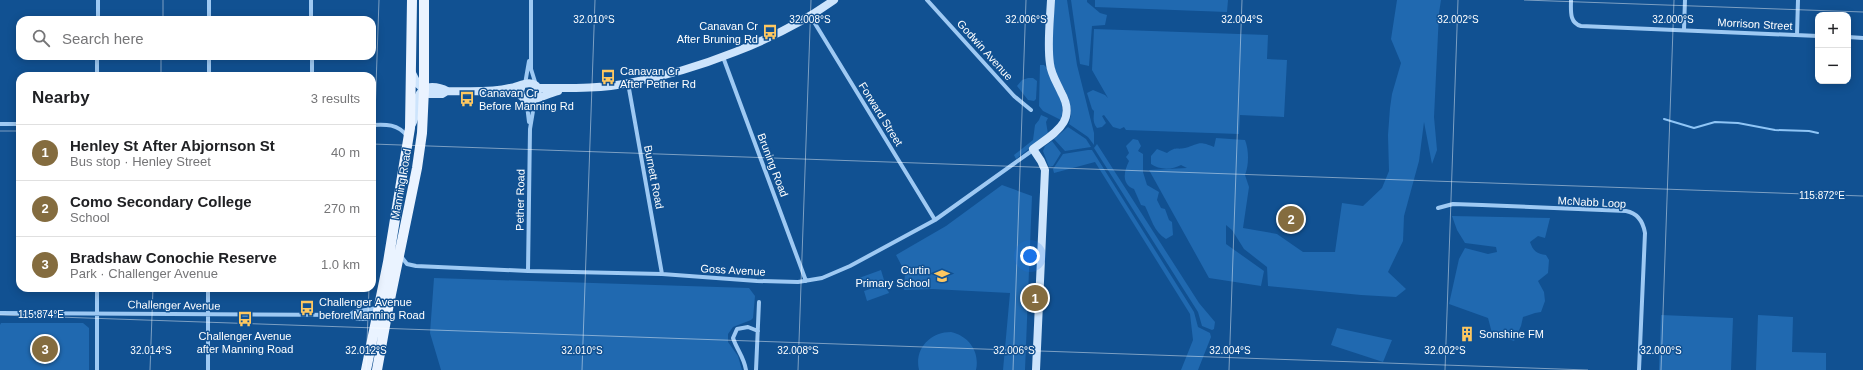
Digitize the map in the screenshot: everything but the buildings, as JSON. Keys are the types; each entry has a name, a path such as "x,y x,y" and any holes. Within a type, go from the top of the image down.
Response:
{"main road":[{"name":"Manning Road","path":"366,370 380,312 409,133 412,0"},
{"name":"Manning Road","path":"377,370 380,312 400,255 417,168 424,90 424,0"}],"street":[{"path":"98,0 98,16"},
{"path":"209,0 209,16"},
{"path":"311,0 312,16"},
{"path":"531,0 531,69 537,86 536,98"},
{"path":"494,91 532,83 537,86 568,88 628,83 664,75 722,56 784,30 811,17 834,0"},
{"name":"Godwin Avenue","path":"927,0 1014,96 1031,110"},
{"path":"1036,370 1045,170 1041,160 1034,150 1063,126 1067,114 1066,100 1055,80 1049,63 1051,0"},
{"name":"Morrison Street","path":"1571,0 1570,13 1578,25 1815,36"},
{"path":"1684,29 1685,0"},
{"path":"1796,35 1798,0"},
{"name":"Forward Street","path":"811,17 935,220"},
{"path":"1851,37 1863,38"},
{"path":"521,97 520,91 531,55"},
{"name":"Bruning Road","path":"722,56 806,281"},
{"path":"97,60 97,72"},
{"path":"209,60 209,72"},
{"path":"312,60 312,72"},
{"path":"411,70 417,83 424,90"},
{"name":"Burnett Road","path":"628,83 662,274"},
{"path":"376,124 400,128 409,133 414,120 417,96 429,87 441,87 447,91 494,91 521,97 527,101 568,88"},
{"name":"Pether Road","path":"521,97 527,106 530,129 528,271"},
{"name":"Pether Road","path":"530,129 536,98"},
{"path":"0,124 16,124"},
{"name":"Goss Avenue","path":"400,255 407,264 416,266 528,271 662,274 757,281 806,281 822,278 836,273 935,220 1034,150"},
{"name":"McNabb Loop","path":"1438,208 1453,204 1482,205 1626,211 1637,216 1643,225 1645,233 1639,370"},
{"path":"97,292 97,370"},
{"path":"208,292 208,370"},
{"path":"756,370 759,302"},
{"name":"Challenger Avenue","path":"0,313 349,315 354,312 380,312"},
{"name":"Challenger Avenue","path":"349,315 353,319 367,319 380,312"},
{"path":"746,370 744,359 735,346 733,338 737,328 748,327 758,331"}],"shaded area":[{"path":"1055,0 1067,0 1077,65 1094,133 1094,145 1088,137 1069,124 1071,106 1066,92 1055,71 1052,56"},
{"path":"1071,0 1087,0 1087,2 1100,13 1107,15 1105,25 1092,26 1089,66 1080,64"},
{"path":"1095,0 1228,0 1227,12 1095,7"},
{"path":"1397,0 1441,0 1439,13 1434,117 1437,150 1432,164 1424,122 1419,161 1404,216 1403,241 1388,272 1406,289 1396,297 1268,286 1267,267 1244,249 1232,230 1226,225 1226,244 1264,271 1261,286 1209,278 1149,170 1187,168 1181,165 1170,168 1154,166 1151,164 1151,156 1157,149 1167,153 1175,149 1185,148 1199,143 1214,147 1216,138 1245,140 1248,158 1245,175 1249,187 1243,228 1277,234 1303,252 1335,252 1342,203 1363,206 1382,188 1389,171 1388,135 1390,108 1392,94 1401,63 1391,39"},
{"path":"1094,29 1268,35 1267,59 1287,60 1284,117 1240,115 1239,134 1126,130 1124,127 1120,129 1113,127 1104,115 1102,116 1106,123 1102,127 1097,128 1094,121 1094,111 1087,93 1093,90 1105,95 1108,98 1092,70"},
{"path":"1040,65 1044,65 1047,68 1061,99 1061,120 1043,111 1039,106"},
{"path":"1033,78 1037,81 1036,99 1034,101 1028,100 1017,86 1022,80"},
{"path":"1041,115 1048,118 1046,122 1048,134 1016,159 1014,155 1033,140 1035,125"},
{"path":"1068,127 1086,139 1091,147 1065,151 1054,139"},
{"path":"1133,139 1138,140 1141,146 1138,151 1143,154 1143,172 1147,185 1159,192 1157,200 1161,208 1165,209 1169,220 1172,222 1173,235 1166,239 1158,233 1145,206 1141,205 1134,189 1125,181 1125,173 1129,161 1126,157 1129,153 1126,146"},
{"path":"1052,141 1061,153 1053,166 1049,167 1043,151 1045,146"},
{"path":"1097,144 1199,303 1215,322 1214,329 1212,330 1202,326 1198,312 1094,148"},
{"path":"1092,150 1194,312 1198,327 1210,333 1211,337 1198,370 1181,370 1193,340 1190,314 1095,162 1054,173 1053,169 1063,154"},
{"path":"1002,185 1032,196 1025,370 1003,370 1010,293 932,289 904,290 905,272 896,255 946,226"},
{"path":"1452,216 1550,218 1545,238 1538,236 1530,242 1532,248 1536,252 1546,255 1549,260 1548,273 1538,281 1544,292 1545,301 1541,312 1523,317 1521,326 1514,341 1492,333 1488,318 1449,304 1459,259 1465,248 1488,254 1497,252 1496,247 1465,243 1457,230"},
{"path":"881,270 884,280 863,288 859,278"},
{"path":"434,278 749,288 755,296 753,318 733,327 728,334 728,342 738,356 742,370 441,370 430,333"},
{"path":"885,284 889,293 867,301 864,291"},
{"path":"1661,315 1733,318 1731,370 1659,370"},
{"path":"1758,315 1793,317 1792,352 1826,353 1826,370 1756,370"},
{"path":"1,323 83,323 89,328 89,370 0,370"},
{"path":"1337,328 1392,340 1383,362 1331,345"},
{"path":"951,332 963,337 972,346 975,351 977,363 976,370 919,370 919,355 925,343 936,335"}],"waterway":[{"path":"1664,119 1694,128 1715,122 1738,123 1775,130 1809,131 1818,133"}],"place":[{"name":"Canavan Cr After Bruning Rd","path":"770,32"},
{"name":"Canavan Cr After Pether Rd","path":"608,77"},
{"name":"Canavan Cr Before Manning Rd","path":"467,99"},
{"name":"Como Secondary College","path":"1291,219"},
{"name":"Curtin Primary School","path":"942,276"},
{"name":"Henley St After Abjornson St","path":"1035,298"},
{"name":"Challenger Avenue before Manning Road","path":"307,308"},
{"name":"Challenger Avenue after Manning Road","path":"245,319"},
{"name":"Sonshine FM","path":"1467,334"},
{"name":"Bradshaw Conochie Reserve","path":"45,349"}]}
